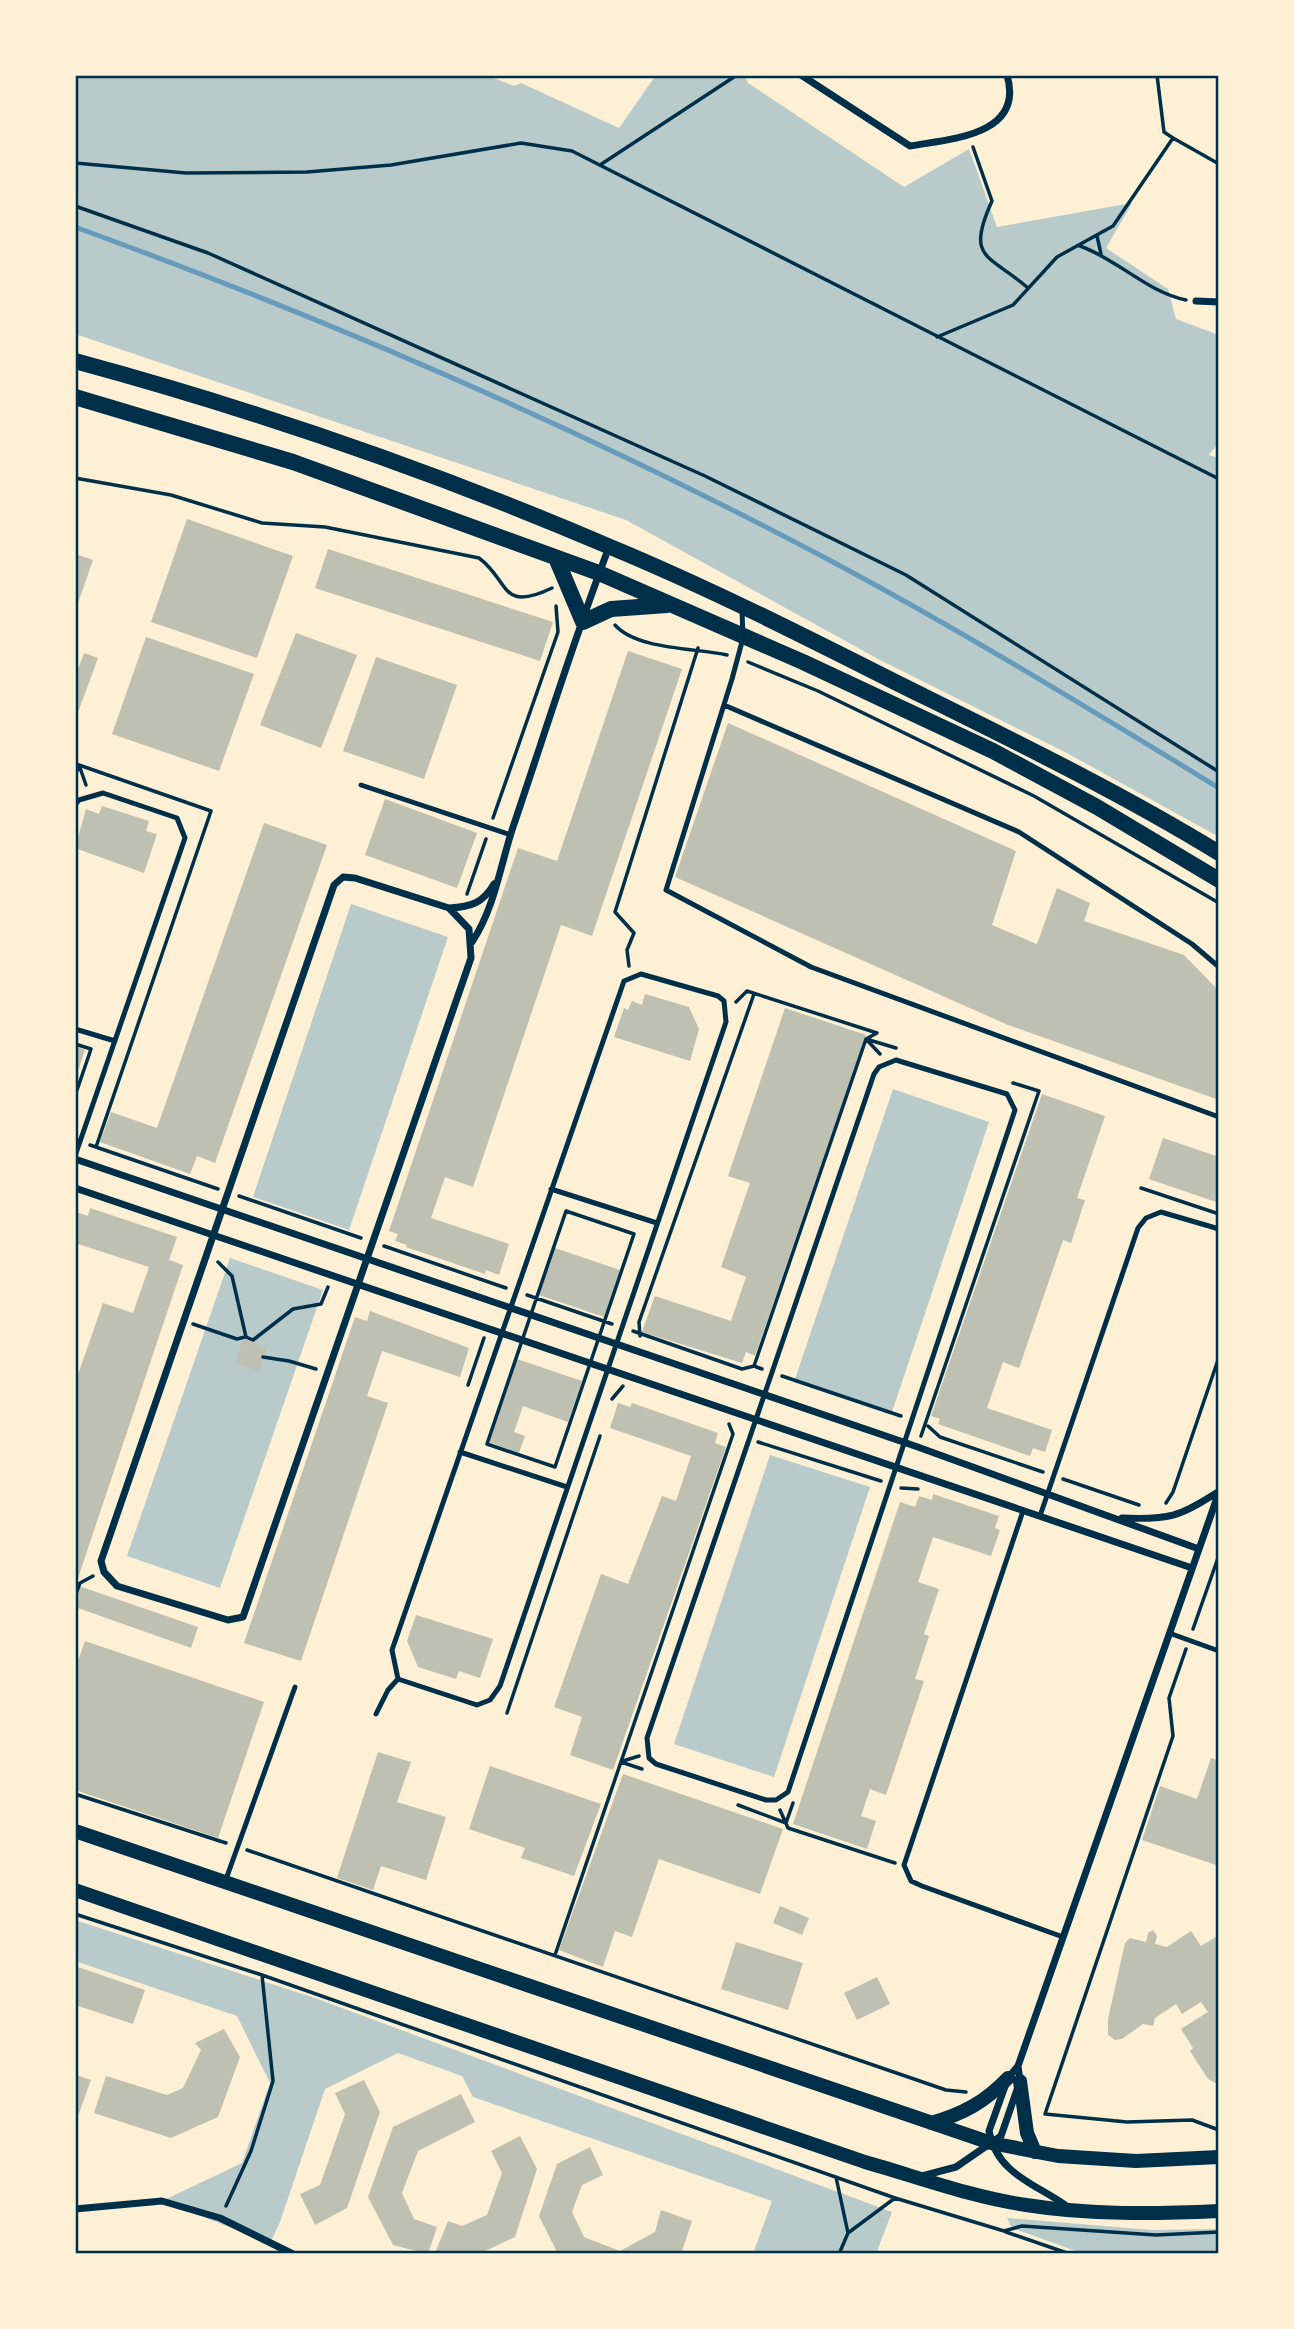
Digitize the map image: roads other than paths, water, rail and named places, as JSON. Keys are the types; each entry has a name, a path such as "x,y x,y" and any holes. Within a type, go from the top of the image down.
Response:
{"main road":[{"path":"75,361 242,411 422,471 610,546 741,606 1002,735 1219,853"},
{"path":"75,397 293,462 599,573 743,638 813,666 992,751 1097,807 1219,880"},
{"path":"556,558 559,587 583,622 611,609 670,604"},
{"path":"75,1830 991,2143 1035,2152 1136,2161 1219,2157"},
{"path":"75,1890 971,2194 1026,2205 1072,2209 1164,2213 1219,2211"},
{"path":"931,2123 966,2112 1014,2079 1023,2107 1027,2133 1035,2152"}],"street":[{"path":"801,75 910,146 970,136 986,130 1008,104 1007,75"},
{"path":"1196,302 1219,302"},
{"path":"496,879 493,902 472,942 471,958 243,1617 228,1620 117,1586 104,1572 101,1561 334,885 343,877 355,878 449,908 467,907 486,898 496,879 610,546"},
{"path":"449,908 464,921 472,942"},
{"path":"75,1157 1048,1493 1199,1549"},
{"path":"75,1188 1192,1569"},
{"path":"1118,1518 1170,1518 1184,1514 1219,1492"},
{"path":"916,2177 956,2167 972,2159 1001,2136 1018,2066 1219,1492"},
{"path":"1018,2066 989,2132 991,2143 1002,2163 1014,2175 1072,2209"},
{"path":"75,2209 162,2201 220,2218 293,2254"}],"lane":[{"path":"741,606 743,638 666,890 811,967 1219,1118"},
{"path":"724,705 1019,832 1192,944 1219,967"},
{"path":"360,785 511,835"},
{"path":"75,805 79,800 103,793 177,818 184,838 75,1157"},
{"path":"641,974 718,996 727,1011 726,1022 500,1686 490,1700 477,1705 398,1679 391,1650 624,981 641,974"},
{"path":"75,1029 115,1041"},
{"path":"896,1060 1007,1094 1015,1110 788,1792 776,1800 766,1800 656,1764 648,1753 647,1738 764,1394 874,1074 896,1060"},
{"path":"551,1189 657,1223"},
{"path":"1040,1516 1138,1228 1146,1218 1161,1212 1219,1229"},
{"path":"460,1452 568,1488"},
{"path":"1023,1511 904,1865 911,1881 922,1886 1063,1937"},
{"path":"1169,1633 1219,1651"},
{"path":"376,1714 387,1690 398,1679"},
{"path":"225,1882 295,1687"}],"waterway":[{"path":"75,227 364,340 553,423 739,513 930,615 1219,788"}]}
